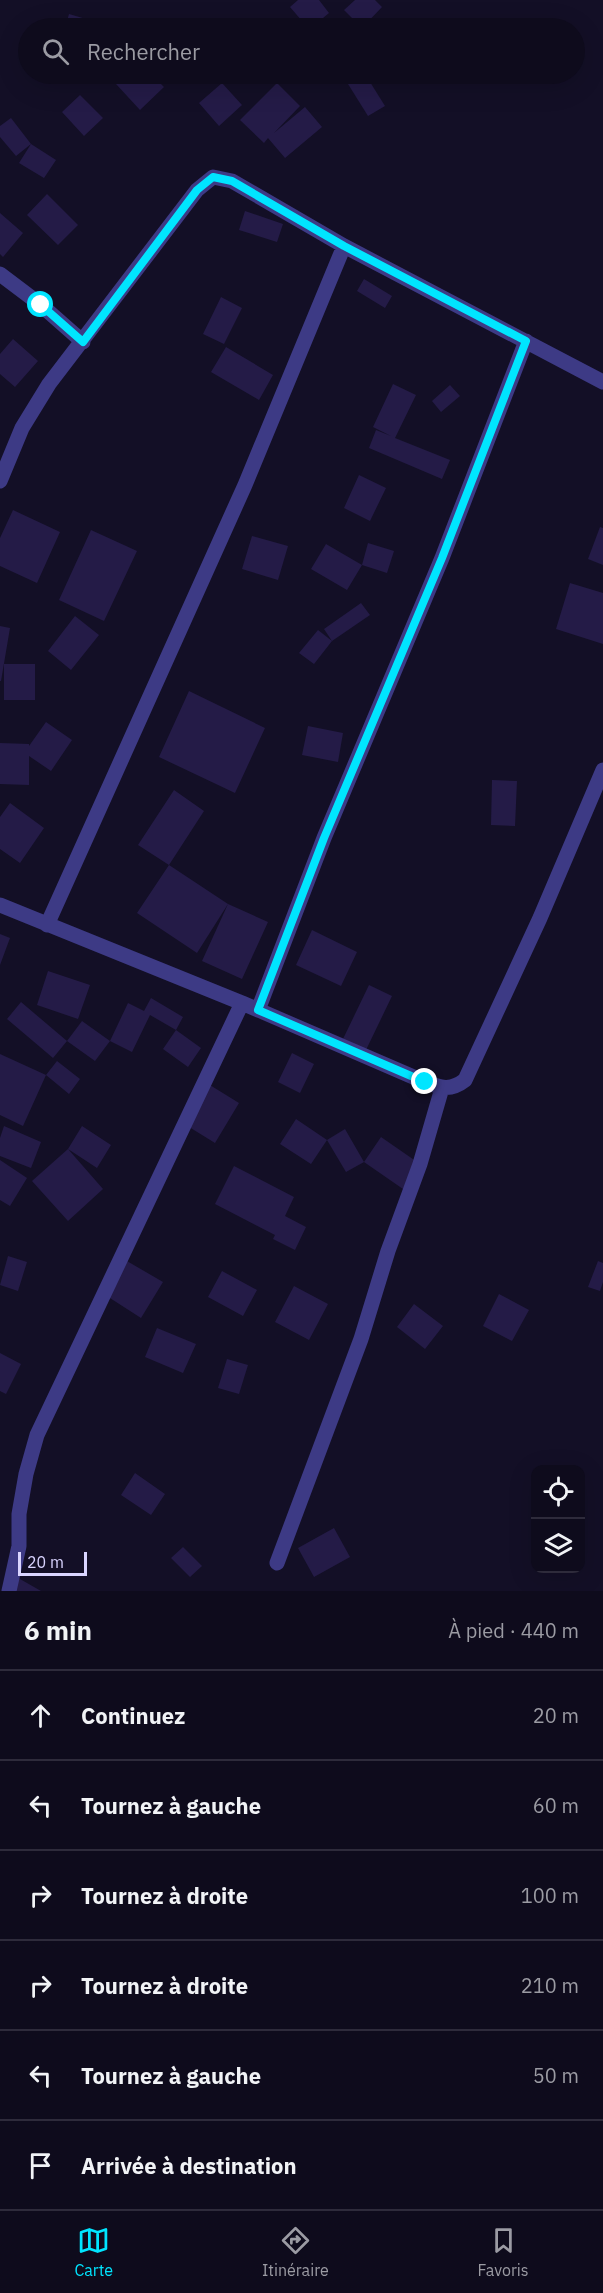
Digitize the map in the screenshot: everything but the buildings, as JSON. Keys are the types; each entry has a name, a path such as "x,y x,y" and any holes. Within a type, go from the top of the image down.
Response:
{"street":[{"path":"0,481 22,428 49,384 197,190 213,177 232,181 344,246 603,382"},
{"path":"47,925 245,485 344,246"},
{"path":"0,274 41,305 83,342"},
{"path":"258,1010 324,838 442,558 526,341"},
{"path":"0,905 242,1003 442,1088 455,1088 465,1080 540,918 603,770"},
{"path":"9,1591 19,1546 20,1504 37,1435 242,1003"},
{"path":"277,1563 361,1338 388,1251 420,1164 442,1088"}],"route":[{"path":"41,305 83,342 197,190 213,177 232,181 344,246 526,341 442,558 324,838 258,1010 425,1082"}]}
